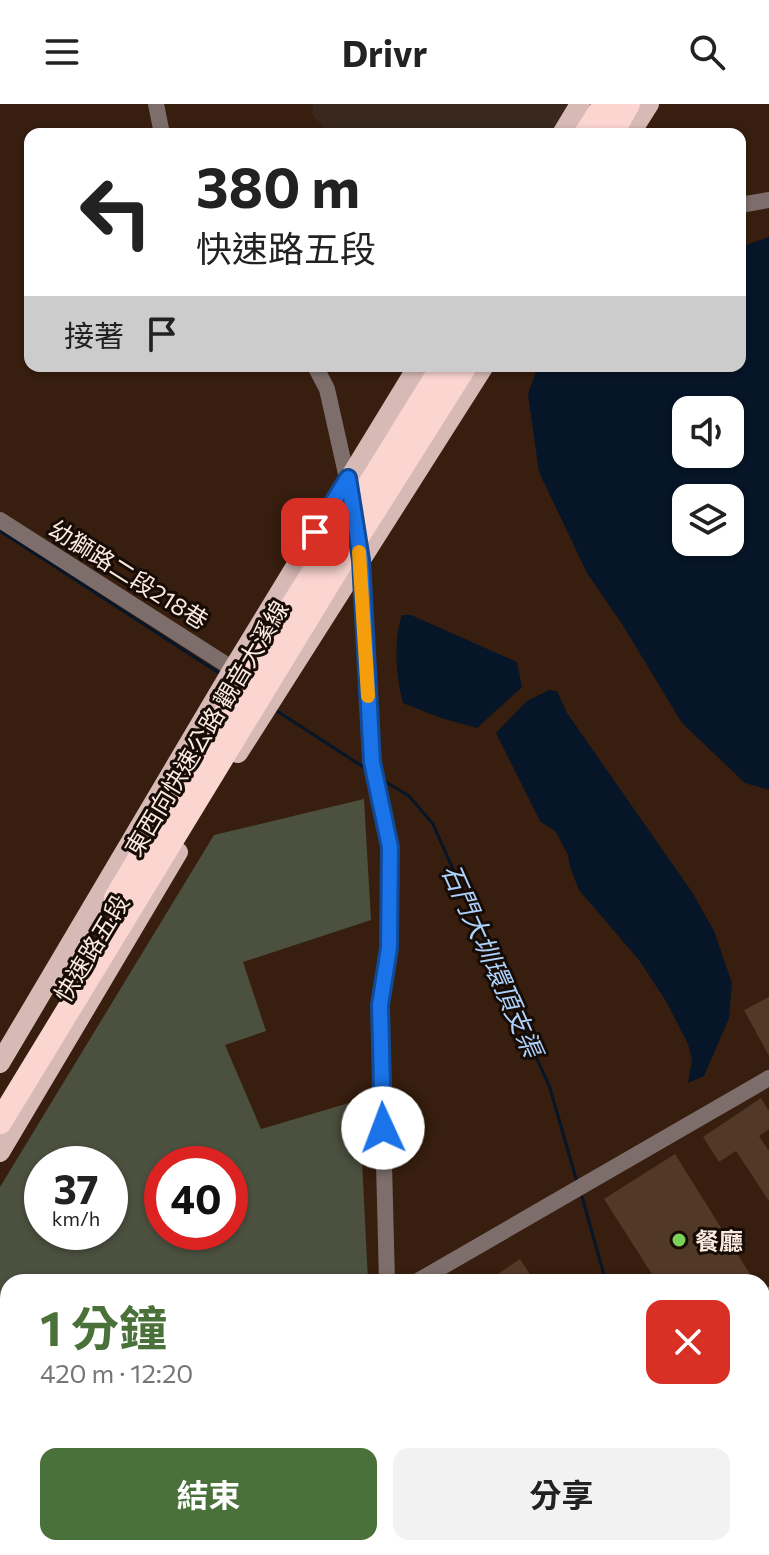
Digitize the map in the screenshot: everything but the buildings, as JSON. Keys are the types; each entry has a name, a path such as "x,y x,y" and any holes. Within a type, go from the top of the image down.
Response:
{"highway":[{"path":"590,128 605,104"},
{"path":"614,128 628,104"},
{"name":"東西向快速公路 觀音大溪線","path":"347,552 440,372"},
{"name":"東西向快速公路 觀音大溪線","path":"0,1092 246,688 347,552 461,372"},
{"name":"東西向快速公路 觀音大溪線","path":"0,1122 246,688"}],"main road":[{"path":"566,128 580,104"},
{"path":"634,128 649,104"},
{"name":"快速路五段","path":"0,1063 246,688 348,478 414,372"},
{"name":"快速路五段","path":"0,1152 218,785 347,552 480,372"}],"street":[{"path":"156,104 161,128"},
{"path":"746,204 769,200"},
{"path":"318,372 327,389 348,478 347,552 377,798 390,847 389,948 380,1005 387,1274"},
{"name":"幼獅路二段218巷","path":"0,520 246,688"},
{"path":"431,1274 769,1078"}],"shaded area":[{"path":"313,104 574,104 560,128 324,128 312,114"}],"green space":[{"path":"364,799 371,920 243,962 266,1031 225,1045 261,1129 359,1100 368,1274 0,1274 0,1187 24,1148 24,1250 128,1250 128,1146 25,1146 214,835"}],"water":[{"path":"769,237 769,790 745,783 682,723 587,573 539,472 528,394 536,372 746,372 746,245"},
{"path":"402,615 411,615 517,662 522,687 477,728 403,703 396,659"},
{"path":"549,690 557,691 567,713 692,892 714,931 732,983 729,1018 704,1076 688,1083 692,1060 688,1044 666,1001 639,960 579,890 568,855 556,832 540,821 496,733 527,701"}],"waterway":[{"name":"石門大圳環頂支渠","path":"0,531 219,673"},
{"name":"石門大圳環頂支渠","path":"277,711 368,770"},
{"name":"石門大圳環頂支渠","path":"381,779 409,796 433,824 550,1088 577,1182"},
{"name":"石門大圳環頂支渠","path":"581,1193 604,1274"}],"slow traffic":[{"path":"359,552 368,696"}],"place":[{"name":"餐廳","path":"679,1240"}],"route":[{"path":"315,532 348,478 361,560 372,762 377,798 390,847 389,948 380,1005 383,1128"}]}
